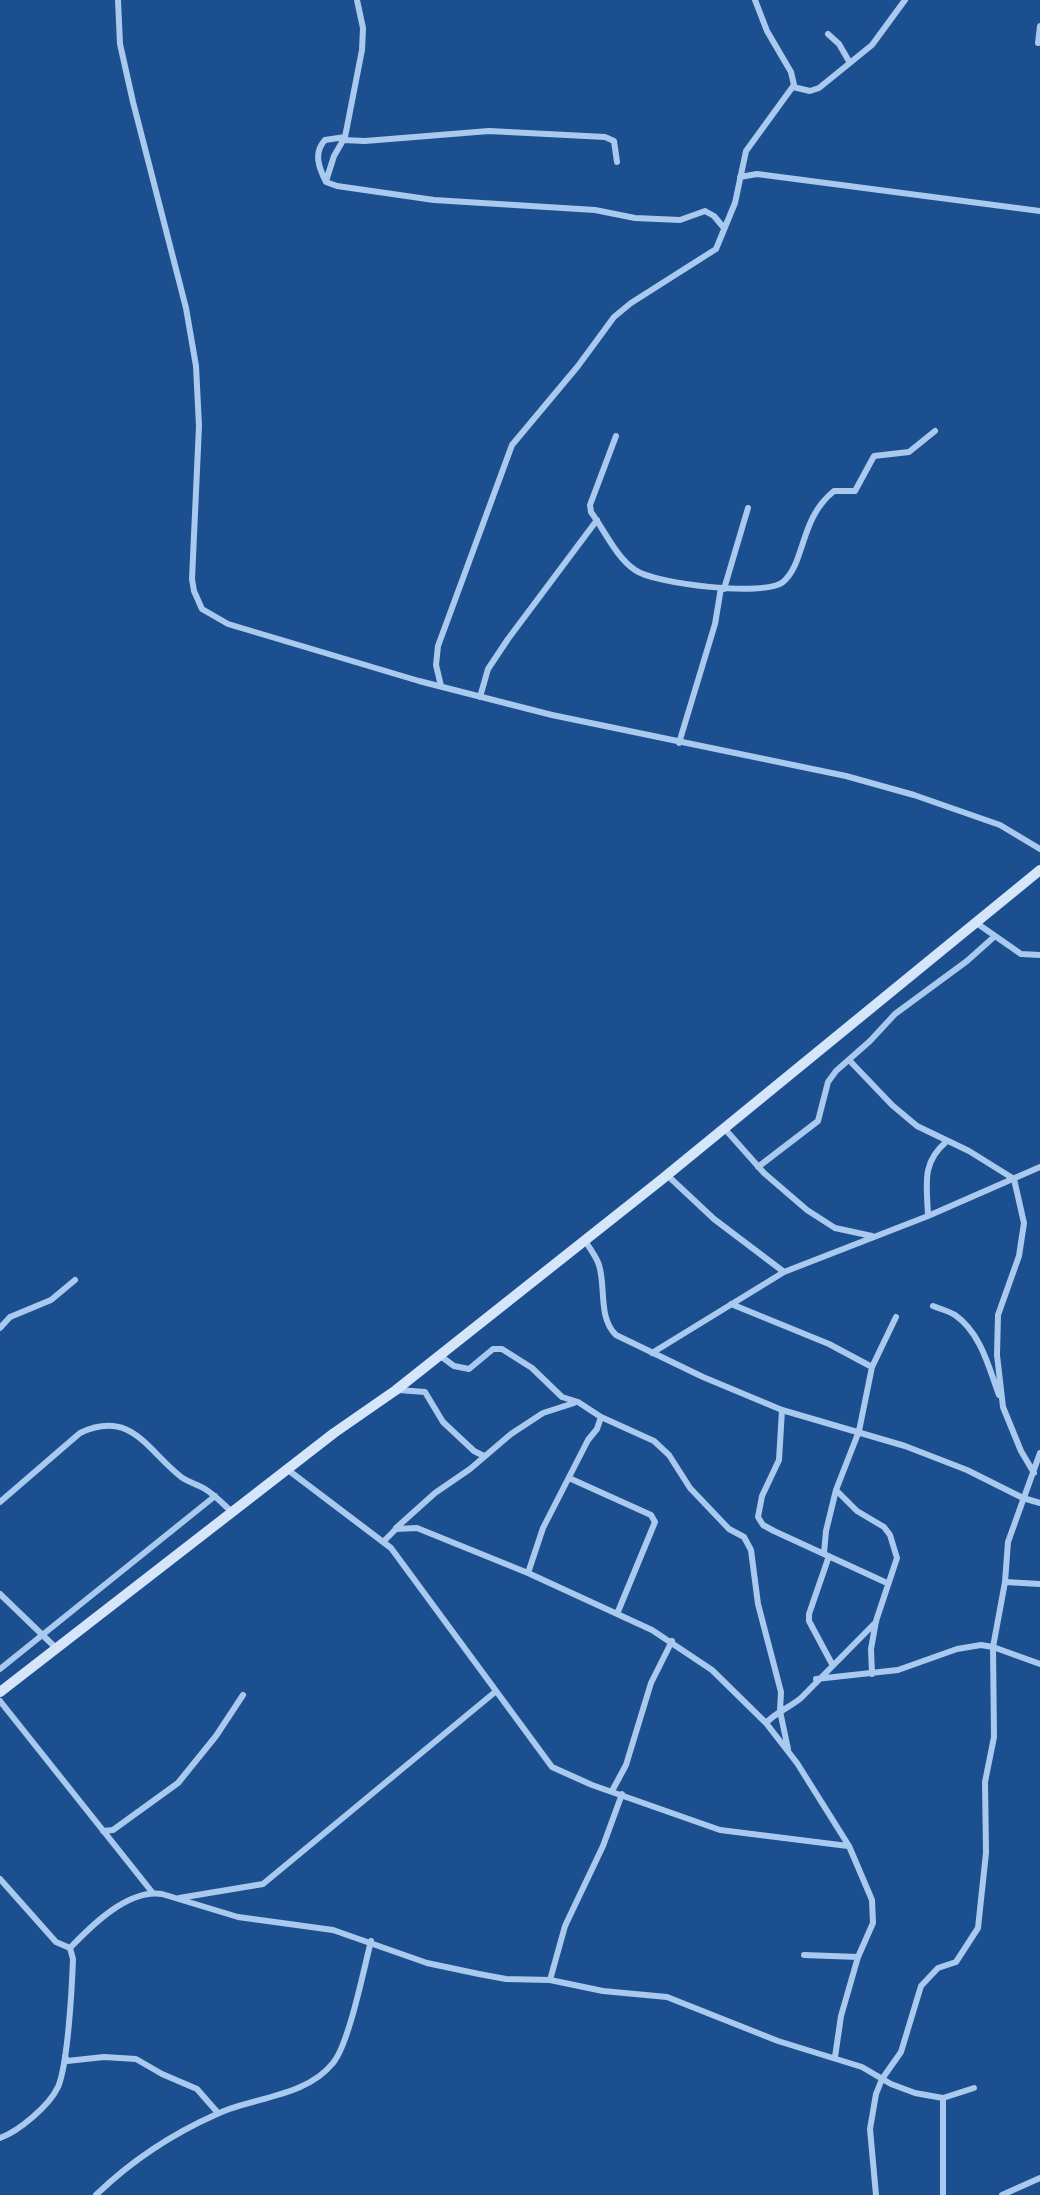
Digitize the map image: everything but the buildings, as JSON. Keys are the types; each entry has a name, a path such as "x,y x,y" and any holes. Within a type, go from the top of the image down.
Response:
{"street":[{"path":"118,0 123,56 186,308 196,366 198,459 192,579 196,599 202,609 228,624 480,697 679,743 846,776 914,795 1000,825 1040,849"},
{"path":"326,182 334,156 344,138 364,36 357,0"},
{"path":"441,686 436,665 438,646 512,445 578,366 614,317 631,303 709,255 721,239 735,203 743,158 751,142 793,87 792,72 767,31 755,0"},
{"path":"793,87 815,91 872,45 905,0"},
{"path":"1038,43 1040,26"},
{"path":"828,34 839,44 850,63"},
{"path":"616,162 614,141 605,137 489,131 365,141 344,138 325,140 319,148 319,165 326,182 337,186 434,200 595,210 635,218 680,220 705,212 714,216 724,228"},
{"path":"740,177 757,174 1040,211"},
{"path":"616,436 590,505 591,512 625,561 645,576 723,588 767,588 783,581 791,571 811,517 825,498 834,491 855,491 874,456 909,452 935,431"},
{"path":"679,743 748,508"},
{"path":"480,697 488,669 501,649 597,520"},
{"path":"0,1692 233,1513 334,1432 396,1390 438,1354 667,1175 1040,870"},
{"path":"975,922 1025,956 1040,955"},
{"path":"758,1167 818,1121 828,1082 895,1014 967,961 995,936"},
{"path":"849,1060 904,1116 917,1126 946,1142 969,1151 1014,1179 1024,1223 1020,1256 998,1315 996,1329 1003,1407"},
{"path":"724,1128 758,1167 829,1225 872,1236"},
{"path":"928,1216 928,1167 934,1151 946,1142"},
{"path":"652,1353 784,1272 928,1216 1040,1167"},
{"path":"667,1175 714,1219 784,1272"},
{"path":"585,1240 599,1265 604,1304 612,1330 652,1353 782,1410 859,1431 967,1470 1023,1498 1040,1503"},
{"path":"0,1328 10,1317 51,1300 75,1280"},
{"path":"731,1304 829,1344 872,1367"},
{"path":"933,1306 955,1315 969,1329 984,1354 1021,1451 1034,1473"},
{"path":"832,1665 809,1622 808,1614 827,1555 826,1531 836,1490 859,1431 872,1367 896,1317"},
{"path":"438,1354 454,1366 469,1370 495,1348 502,1349 532,1368 562,1397 578,1402 601,1417 663,1448 690,1488 729,1529 744,1537 748,1543 758,1604 781,1692 780,1711 788,1752"},
{"path":"396,1390 425,1392 443,1422 474,1451 484,1456"},
{"path":"383,1542 435,1493 511,1434 543,1413 578,1402"},
{"path":"782,1410 779,1460 762,1496 758,1517 763,1524 774,1531 887,1583"},
{"path":"528,1574 543,1528 601,1417"},
{"path":"0,1502 72,1439 86,1431 124,1428 139,1435 177,1474 215,1497 233,1513"},
{"path":"876,2195 870,2129 874,2098 882,2079 901,2052 921,1986 938,1968 956,1962 978,1928 986,1852 985,1782 994,1737 993,1647 1005,1582 1008,1542 1040,1453"},
{"path":"288,1470 383,1542 408,1570 552,1767 592,1785 720,1830 849,1846"},
{"path":"570,1478 651,1515 655,1522 616,1614"},
{"path":"836,1490 857,1511 879,1522 890,1535 897,1558 876,1622 871,1649 872,1674"},
{"path":"0,1669 215,1497"},
{"path":"396,1529 417,1528 430,1532 528,1574 672,1641 712,1670 766,1723 788,1752 849,1846 872,1900 872,1927 858,1957 842,2016 835,2057"},
{"path":"1005,1582 1040,1584"},
{"path":"0,1594 57,1649"},
{"path":"766,1723 801,1698 816,1679 876,1622"},
{"path":"612,1791 626,1765 651,1683 672,1641"},
{"path":"816,1679 898,1670 965,1647 993,1647 1040,1664"},
{"path":"177,1898 263,1884 495,1692"},
{"path":"103,1831 113,1830 178,1783 216,1736 243,1695"},
{"path":"0,1701 152,1892"},
{"path":"550,1980 565,1926 603,1846 622,1794"},
{"path":"0,1879 56,1942 70,1948"},
{"path":"70,1948 97,1923 127,1901 152,1892 238,1917 333,1930 434,1964 506,1979 550,1980 603,1991 667,1997 778,2041 835,2057 903,2090 943,2098 974,2088"},
{"path":"96,2195 148,2152 218,2113 276,2096 311,2080 332,2064 343,2040 371,1941"},
{"path":"0,2138 21,2128 54,2094 61,2078 72,1972 70,1948"},
{"path":"804,1955 858,1957"},
{"path":"64,2056 67,2061 113,2057 145,2062 162,2074 197,2089 218,2113"},
{"path":"943,2098 943,2195"},
{"path":"1002,2195 1040,2178"}]}
